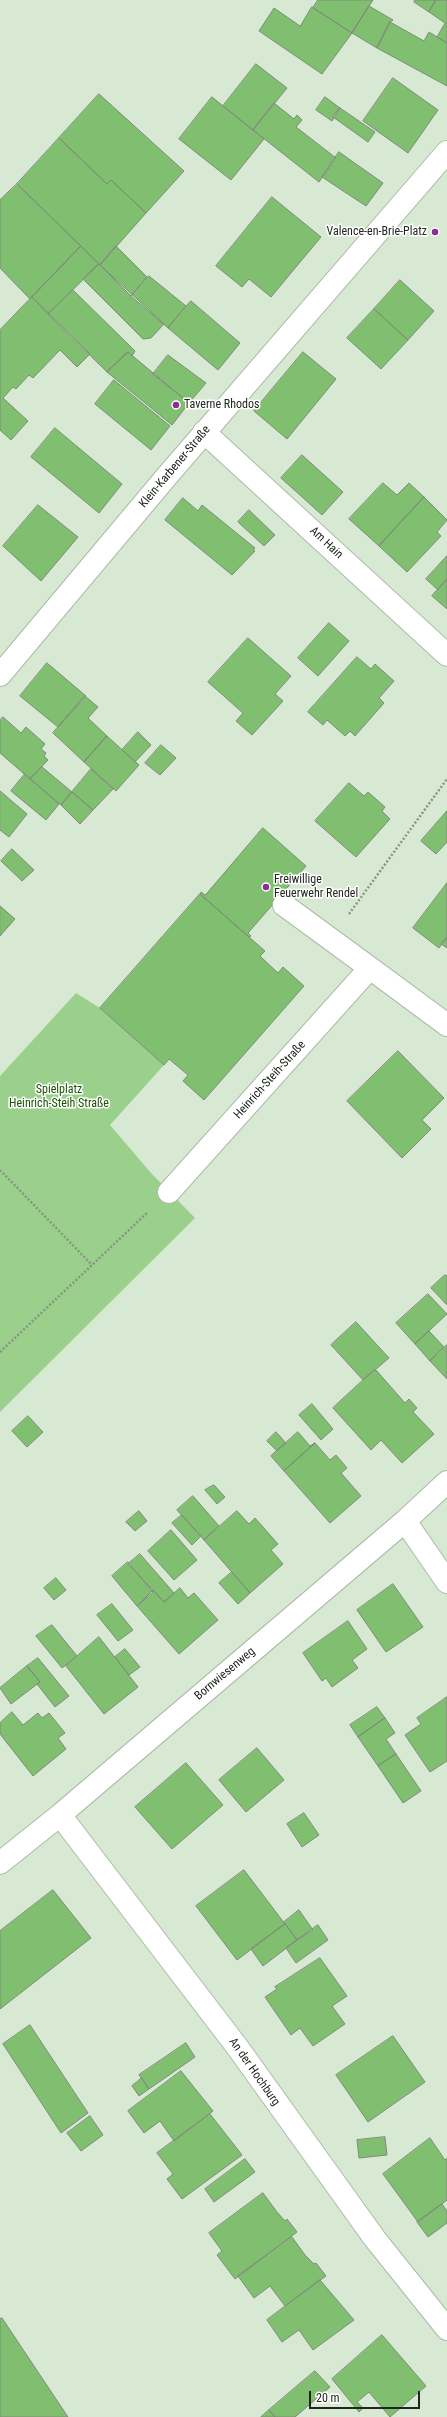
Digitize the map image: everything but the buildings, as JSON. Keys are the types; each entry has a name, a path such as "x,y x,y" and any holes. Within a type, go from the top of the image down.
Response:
{"street":[{"name":"Klein-Karbener-Straße","path":"0,675 204,432 447,152"},
{"name":"Am Hain","path":"204,432 447,655"},
{"path":"284,905 447,1025"},
{"name":"Heinrich-Steih-Straße","path":"169,1192 370,968"},
{"name":"Bornwiesenweg","path":"0,1863 60,1815 405,1521 447,1482"},
{"path":"405,1521 447,1582"},
{"name":"An der Hochburg","path":"60,1815 238,2048 371,2233 447,2328"}],"path":[{"path":"349,913 447,779"},
{"path":"0,1170 92,1265"},
{"path":"0,1352 169,1192"}],"green space":[{"name":"Spielplatz Heinrich-Steih Straße","path":"76,993 100,1008 164,1065 110,1125 151,1173 195,1218 0,1412 0,1076"}],"place":[{"name":"Valence-en-Brie-Platz","path":"435,232"},
{"name":"Taverne Rhodos","path":"176,405"},
{"name":"Freiwillige Feuerwehr Rendel","path":"266,887"}]}
